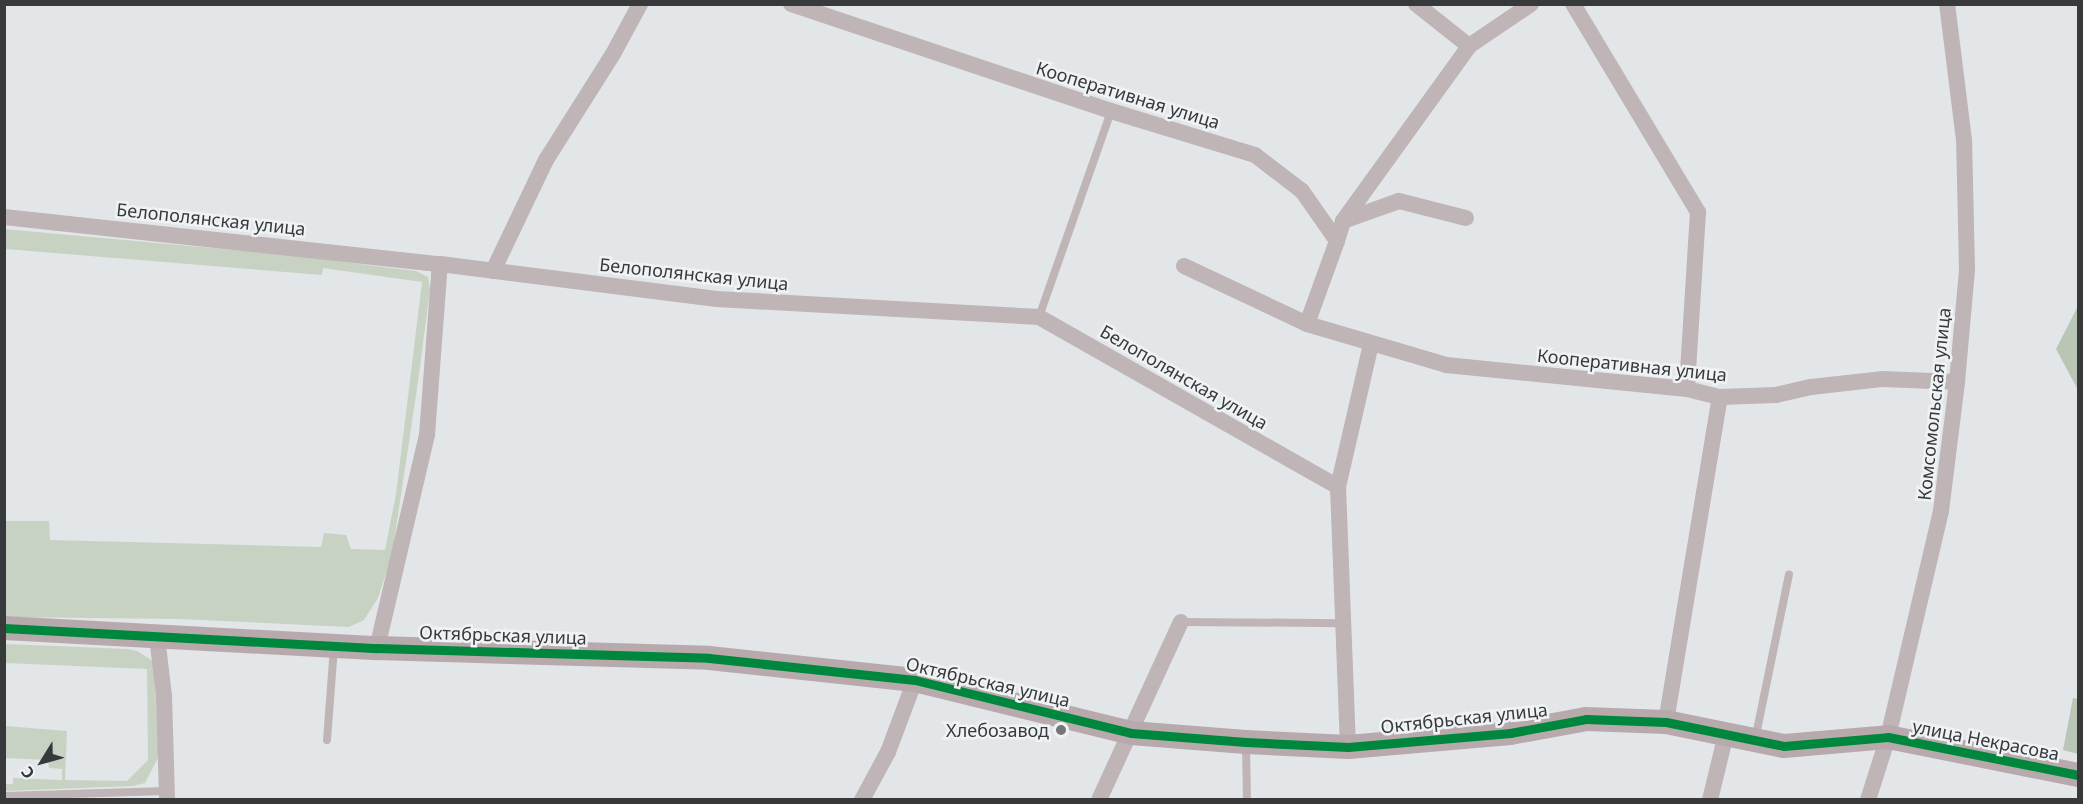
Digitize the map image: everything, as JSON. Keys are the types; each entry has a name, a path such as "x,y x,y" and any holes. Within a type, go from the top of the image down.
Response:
{"street":[{"path":"494,271 546,160 613,54 640,4"},
{"name":"Кооперативная улица","path":"791,4 1111,111 1255,155 1302,190 1336,241"},
{"path":"1416,4 1468,46"},
{"path":"1307,324 1343,220 1468,46 1531,4"},
{"path":"1573,4 1698,212 1687,389"},
{"name":"Комсомольская улица","path":"1868,800 1888,737 1941,511 1957,382 1967,269 1964,140 1947,4"},
{"path":"1343,220 1399,201 1466,218"},
{"name":"Белополянская улица","path":"4,217 440,264 717,299 1039,317 1338,487"},
{"path":"376,648 427,435 440,264"},
{"name":"Кооперативная улица","path":"1184,266 1307,324 1446,365 1687,389 1720,397 1776,394 1811,387 1882,379 1957,382"},
{"path":"1348,747 1338,487 1371,344"},
{"path":"1666,722 1720,397"},
{"path":"1098,800 1181,622"},
{"name":"Октябрьская улица","path":"4,628 376,648 709,658 915,680 1131,733 1246,742 1348,747 1510,733 1586,719 1666,722 1784,746 1888,737"},
{"path":"157,638 164,696 167,795"},
{"path":"862,800 888,752 915,680"},
{"path":"1710,800 1726,734"},
{"name":"улица Некрасова","path":"1888,737 2079,775"}],"lane":[{"path":"1039,317 1111,111"},
{"path":"1755,740 1789,574"},
{"path":"1181,622 1343,623"},
{"path":"327,740 334,646"},
{"path":"1246,742 1247,800"},
{"path":"4,796 167,795"}],"green space":[{"path":"4,229 288,255 416,271 428,277 430,290 392,555 378,598 364,620 349,627 179,619 5,617 5,521 49,521 50,540 321,547 324,533 346,535 351,549 385,550 396,494 422,282 323,268 322,275 5,249"},
{"path":"2078,306 2078,390 2056,349"},
{"path":"5,644 127,649 137,651 150,659 154,664 159,756 145,783 133,786 5,791 5,784 13,784 13,778 62,780 62,769 49,768 48,760 5,758 5,726 67,731 65,780 127,781 148,760 147,669 5,663"},
{"path":"2073,698 2078,699 2078,754 2063,750"}],"cycle path":[{"path":"4,628 377,648 709,658 915,680 1131,733 1246,742 1348,747 1510,733 1586,719 1666,722 1784,746 1888,737 2078,775"}],"place":[{"name":"Хлебозавод","path":"1061,730"}]}
